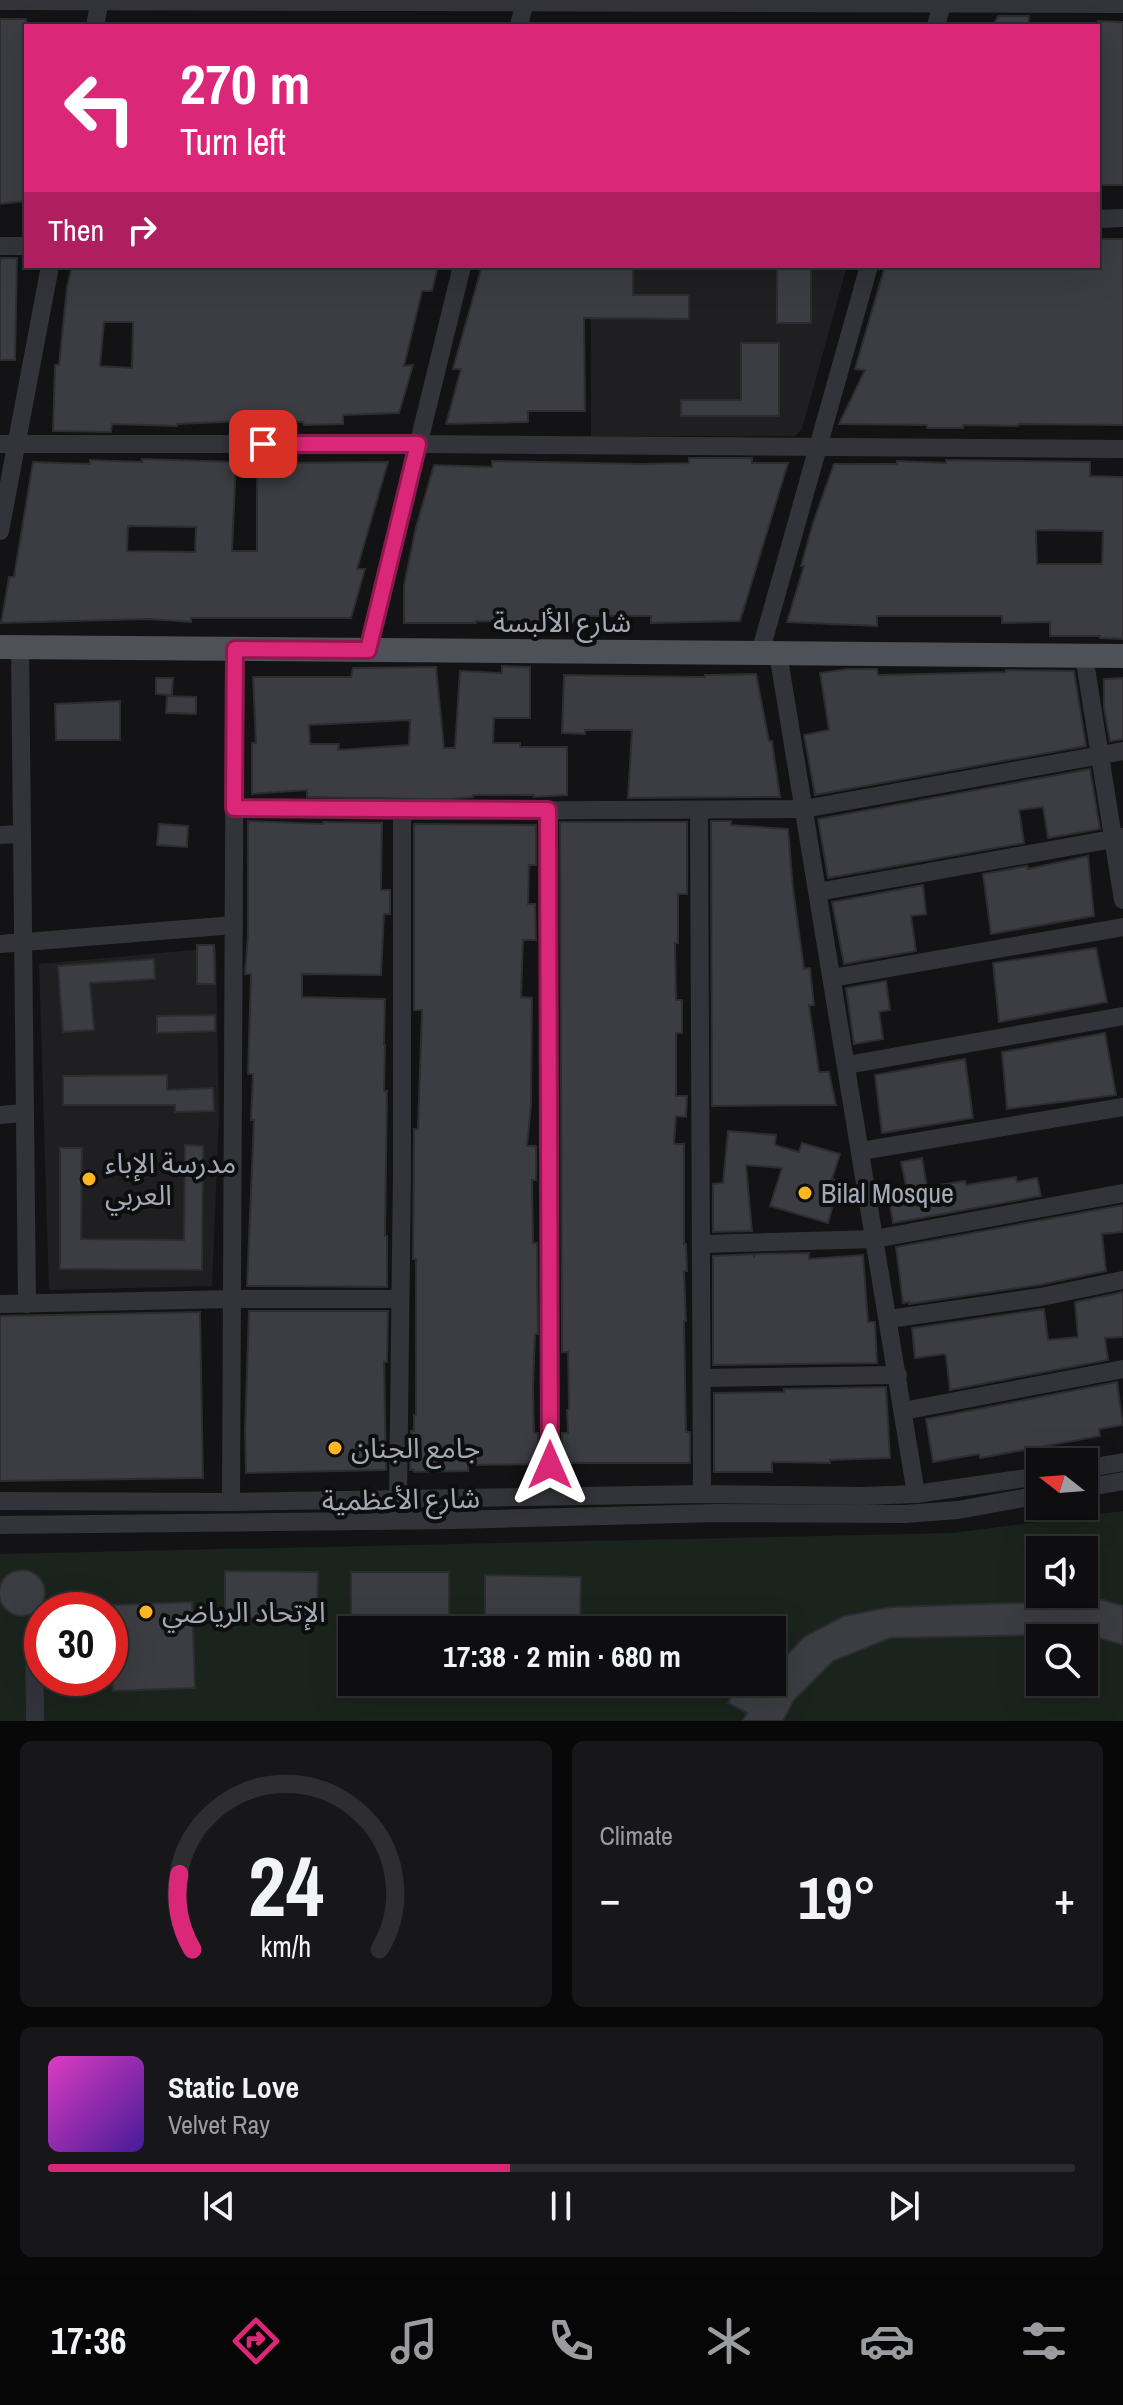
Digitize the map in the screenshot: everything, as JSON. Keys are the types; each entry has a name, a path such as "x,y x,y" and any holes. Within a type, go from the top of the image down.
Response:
{"main road":[{"name":"شارع الألبسة","path":"10,647 1123,656"}],"street":[{"path":"0,1 1123,4"},
{"path":"95,24 100,1"},
{"path":"519,24 524,1"},
{"path":"937,24 943,2"},
{"path":"1100,219 1123,218"},
{"path":"0,246 24,246"},
{"path":"0,531 8,444 50,268"},
{"path":"368,650 462,268"},
{"path":"868,268 817,448 769,653 804,809 916,1494"},
{"path":"8,444 1123,449"},
{"path":"10,647 22,834 27,1304"},
{"path":"231,1502 235,649"},
{"path":"1084,656 1118,837 1123,900"},
{"path":"234,808 402,811 804,809 1123,751"},
{"path":"548,810 550,1496"},
{"path":"699,810 702,1494"},
{"path":"398,1500 402,811"},
{"path":"0,835 22,834"},
{"path":"818,892 1118,837"},
{"path":"0,944 234,925"},
{"path":"832,978 1123,927"},
{"path":"847,1065 1123,1016"},
{"path":"861,1151 1123,1107"},
{"path":"0,1115 25,1113"},
{"path":"702,1244 875,1239 1123,1193"},
{"path":"889,1319 1041,1297 1123,1280"},
{"path":"0,1304 400,1299"},
{"path":"903,1411 1123,1369"},
{"path":"702,1378 898,1375"},
{"path":"1098,1466 1123,1462"},
{"name":"شارع الأعظمية","path":"0,1501 231,1502 702,1494 863,1496 916,1494 1026,1478"},
{"path":"1098,1485 1123,1481"},
{"path":"0,1525 455,1520 717,1513 904,1514 958,1510 1026,1498"},
{"path":"35,1696 35,1721"}],"shaded area":[{"path":"591,268 846,268 802,429 795,436 591,436"},
{"path":"216,948 219,1117 212,1286 49,1290 39,964"},
{"path":"1123,1511 1123,1721 0,1721 0,1554 952,1533 1053,1520 1098,1520 1098,1514"}],"building":[{"path":"998,16 1029,16 1028,24 994,24"},
{"path":"0,19 26,19 24,201 0,204"},
{"path":"1098,21 1123,22 1123,185 1100,185"},
{"path":"1100,239 1123,239 1123,425 1018,424 927,428 927,425 839,424 865,370 855,369 884,268 1100,268"},
{"path":"0,258 17,258 15,360 0,360"},
{"path":"72,268 438,268 432,291 422,291 404,366 413,365 399,413 343,415 343,424 246,421 177,426 112,424 111,432 53,431 55,365 59,365","holes":["104,322 133,322 132,368 100,366"]},
{"path":"481,268 633,268 633,295 689,295 689,319 584,318 585,411 528,411 528,422 446,424 461,369 453,369"},
{"path":"777,268 811,268 811,323 777,323"},
{"path":"741,343 779,343 779,416 681,416 681,400 741,400"},
{"path":"689,458 752,458 752,463 788,463 740,621 651,623 651,616 582,616 582,623 404,623 404,585 416,527 434,465 492,467 492,461 689,463"},
{"path":"142,459 236,462 232,551 257,551 257,463 388,462 357,569 365,569 351,618 1,623 9,577 14,577 33,462 142,462","holes":["128,526 196,527 195,552 127,551"]},
{"path":"946,460 1090,462 1090,476 1123,477 1123,639 1050,636 1050,622 1002,623 1002,616 877,616 877,626 787,622 813,523 834,464 897,464 897,461 946,463","holes":["1036,531 1103,531 1102,564 1037,564"]},
{"path":"502,666 530,667 530,718 494,718 493,743 520,743 520,747 567,747 567,795 473,795 419,799 307,797 307,790 252,794 252,743 256,743 253,677 351,677 353,668 436,667 444,748 455,748 460,671 502,673","holes":["410,720 409,745 338,750 339,744 310,744 309,725"]},
{"path":"877,669 878,675 1074,671 1086,746 815,795 804,735 829,730 820,673"},
{"path":"756,674 769,741 772,741 780,797 628,798 632,730 562,733 564,675 705,677"},
{"path":"156,678 173,678 172,695 156,694"},
{"path":"1123,678 1123,739 1110,741 1104,708 1104,679"},
{"path":"167,696 196,697 196,714 166,713"},
{"path":"120,701 120,740 56,740 55,704"},
{"path":"1090,769 1100,829 1048,838 1043,807 1019,810 1024,843 828,878 818,819"},
{"path":"248,821 382,823 381,890 390,890 390,914 384,914 381,975 302,974 302,997 385,999 387,1287 247,1286 254,1120 251,1120 253,1074 248,1074 251,974 245,974"},
{"path":"711,821 788,829 804,969 810,968 814,1005 809,1005 819,1072 829,1072 836,1105 712,1106"},
{"path":"560,822 687,822 687,894 678,894 678,943 675,943 676,1000 682,1000 682,1033 676,1033 676,1096 687,1096 686,1117 676,1116 674,1144 684,1144 686,1432 690,1432 690,1463 562,1463 562,1433 568,1433 569,1409 568,1352 562,1352"},
{"path":"159,824 188,826 187,847 157,845"},
{"path":"414,824 536,825 536,865 529,865 528,904 535,904 536,940 523,940 521,997 532,998 531,1105 527,1146 536,1146 536,1180 532,1180 533,1243 537,1243 538,1334 535,1334 533,1387 538,1464 468,1465 468,1471 410,1470 411,1431 414,1431 416,1415 414,1129 418,1129 422,1010 414,1010"},
{"path":"1088,856 1094,916 991,934 983,874 1027,866 1028,869"},
{"path":"923,885 926,914 911,916 916,951 844,964 832,902"},
{"path":"197,945 214,945 215,984 197,984"},
{"path":"1096,948 1107,1002 999,1022 993,963"},
{"path":"154,959 155,979 90,983 94,1030 63,1032 58,966"},
{"path":"886,981 890,1010 879,1012 883,1039 854,1044 846,988"},
{"path":"215,1015 215,1031 157,1033 157,1016"},
{"path":"1105,1033 1116,1095 1007,1109 1002,1052"},
{"path":"965,1059 973,1118 882,1133 875,1075"},
{"path":"167,1075 167,1090 213,1088 214,1111 175,1112 175,1105 63,1105 63,1076"},
{"path":"728,1131 776,1135 775,1145 799,1152 802,1143 840,1154 832,1179 840,1181 828,1223 770,1206 782,1168 746,1165 752,1231 713,1232 713,1184 723,1183"},
{"path":"185,1145 203,1146 202,1270 60,1269 60,1148 82,1148 81,1239 184,1240"},
{"path":"922,1158 927,1187 965,1181 966,1185 1016,1177 1017,1182 1037,1178 1041,1196 893,1223 888,1194 907,1190 901,1162"},
{"path":"1123,1205 1123,1232 1102,1234 1106,1271 1039,1285 903,1303 896,1247"},
{"path":"809,1253 809,1259 863,1255 868,1322 875,1322 877,1363 713,1365 713,1256 754,1254 754,1258 755,1254"},
{"path":"1123,1292 1123,1337 1105,1338 1108,1360 950,1390 944,1354 915,1358 912,1328 1044,1309 1048,1340 1078,1337 1075,1302"},
{"path":"249,1311 388,1311 387,1362 384,1362 386,1470 246,1473"},
{"path":"200,1312 203,1478 0,1481 0,1316"},
{"path":"1117,1382 1123,1425 1099,1429 1100,1436 980,1458 979,1454 933,1462 926,1419"},
{"path":"886,1387 890,1458 830,1460 830,1463 772,1462 772,1472 714,1472 714,1393"},
{"path":"225,1571 318,1572 317,1619 225,1618"},
{"path":"13,1572 31,1572 43,1584 45,1592 24,1592 24,1616 13,1614 1,1602 1,1584"},
{"path":"351,1572 449,1572 449,1616 351,1616"},
{"path":"485,1575 581,1577 580,1616 485,1616"},
{"path":"1098,1600 1123,1606 1123,1645 1098,1638 1098,1624 1026,1624 1026,1635 890,1638 833,1661 794,1700 783,1721 742,1721 747,1713 728,1703 731,1696 786,1696 786,1656 805,1636 844,1616 891,1607 1026,1603 1026,1608 1098,1608"},
{"path":"192,1602 195,1688 128,1690 128,1604"}],"place":[{"name":"مدرسة الإباء العربي","path":"89,1179"},
{"name":"Bilal Mosque","path":"805,1193"},
{"name":"جامع الجنان","path":"335,1448"},
{"name":"الإتحاد الرياضي","path":"146,1612"}],"route":[{"path":"263,444 418,444 368,650 235,649 234,808 548,810 550,1465"}]}
